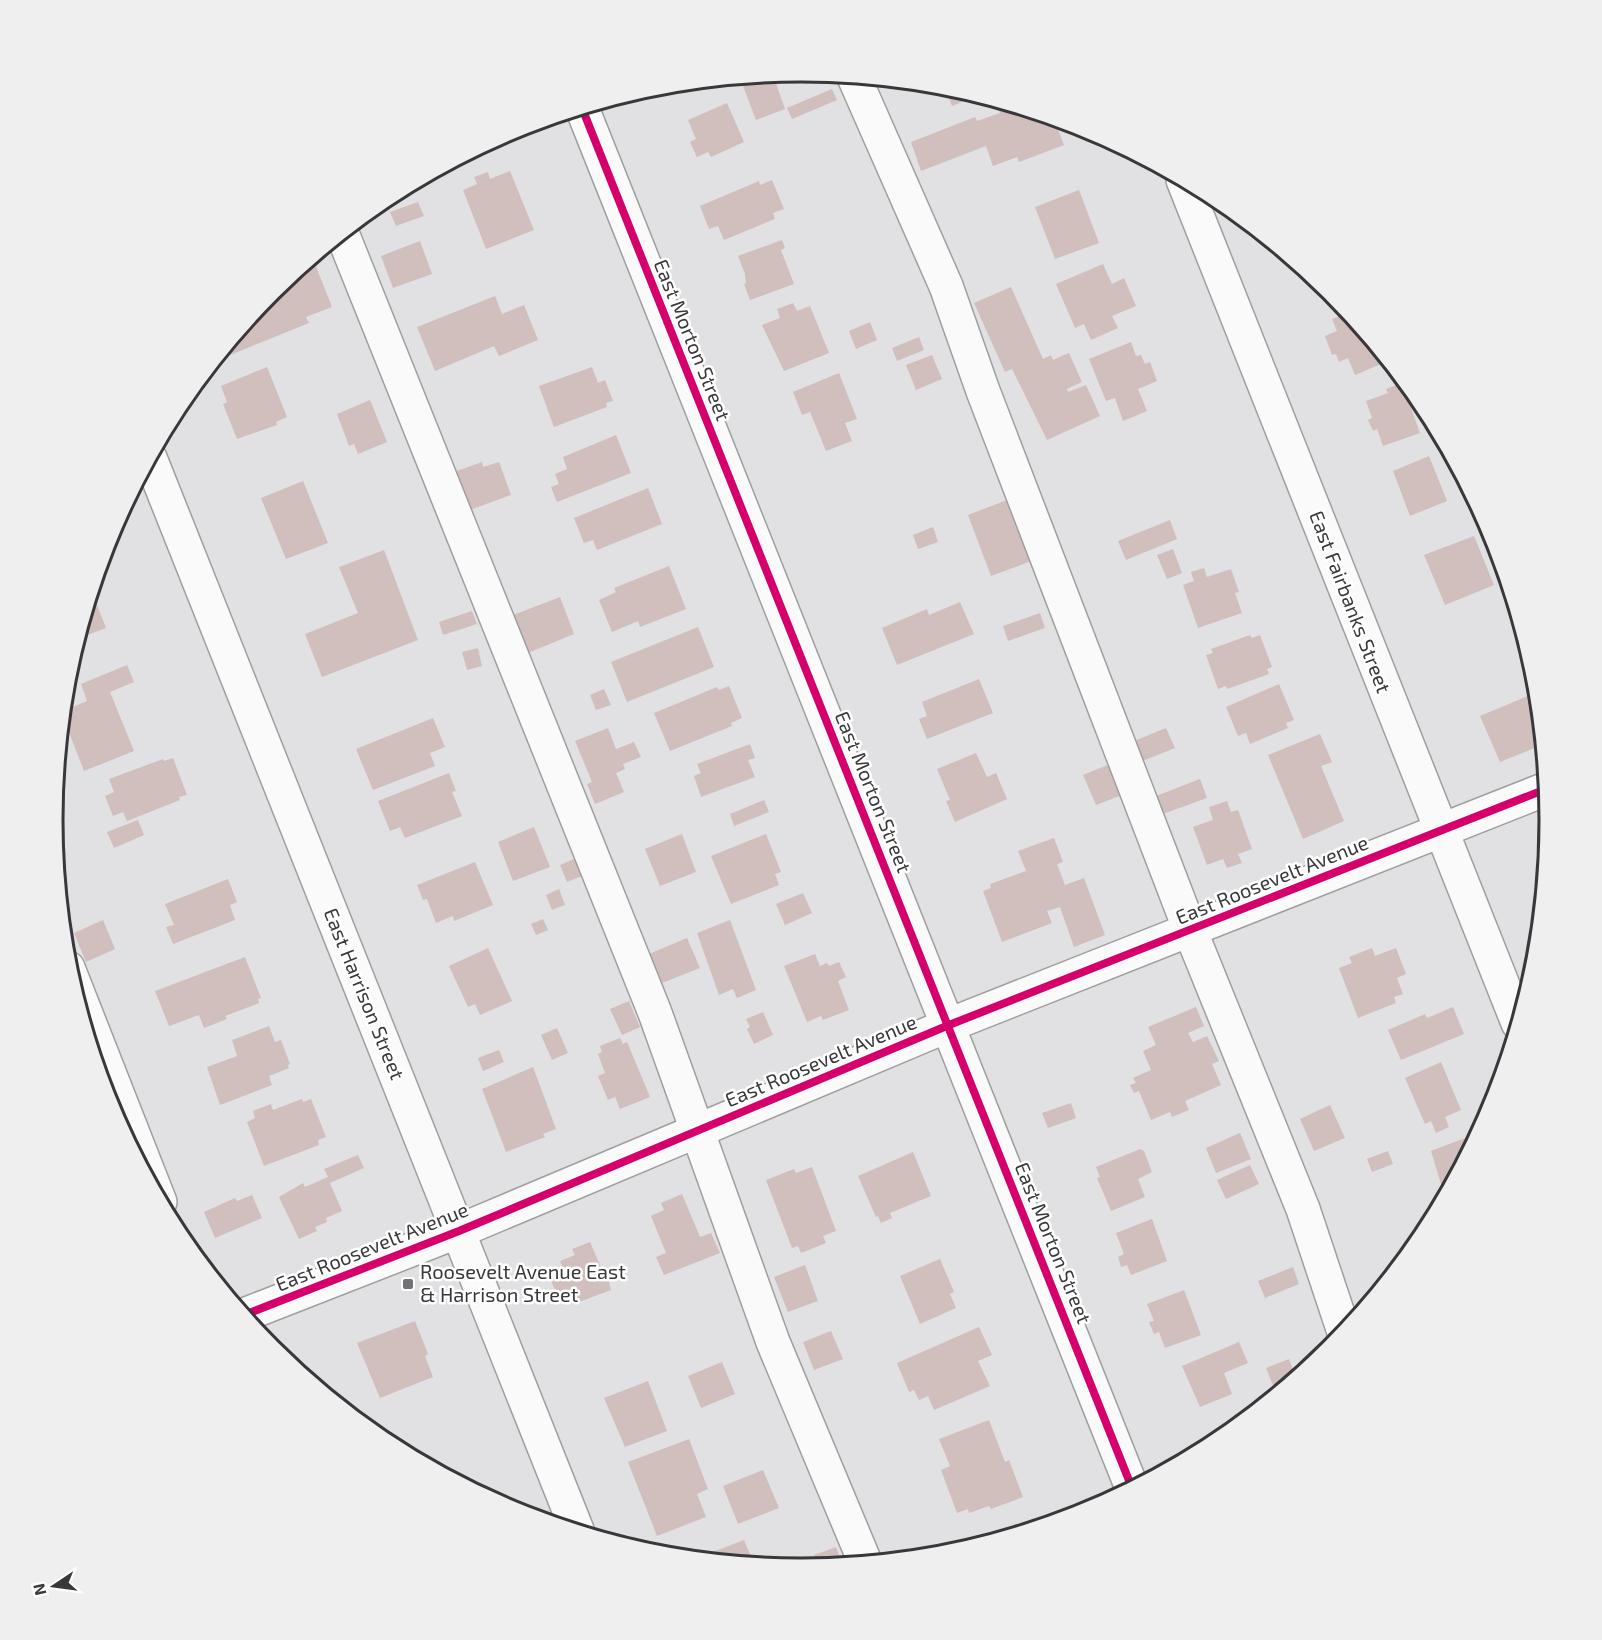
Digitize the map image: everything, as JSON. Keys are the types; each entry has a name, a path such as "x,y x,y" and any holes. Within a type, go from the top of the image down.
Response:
{"street":[{"path":"857,85 946,286 983,392 1190,930 1303,1209 1341,1323"},
{"name":"East Morton Street","path":"585,115 1129,1481"},
{"name":"East Fairbanks Street","path":"1188,192 1514,1012"},
{"path":"345,241 470,554 539,719 699,1130 773,1342 862,1555"},
{"name":"East Harrison Street","path":"154,467 574,1522"},
{"name":"East Roosevelt Avenue","path":"251,1312 459,1231 949,1025 1538,792"},
{"path":"99,1046 131,1129"}],"building":[{"path":"776,83 785,109 756,120 743,86"},
{"path":"832,89 837,100 792,119 787,108"},
{"path":"949,97 965,101 952,106"},
{"path":"727,103 744,142 711,157 708,152 697,157 690,142 696,139 688,120"},
{"path":"999,109 1058,128 1064,145 1019,162 1017,157 993,166 986,146 921,171 911,142 975,117 977,121 1000,113"},
{"path":"510,171 534,230 486,249 463,190 477,184 474,177 488,172 490,179"},
{"path":"772,180 784,209 773,213 775,219 724,240 718,226 709,229 700,206 759,181 760,185"},
{"path":"1079,190 1099,243 1055,259 1035,207"},
{"path":"418,202 424,216 396,226 390,212"},
{"path":"782,240 785,248 781,250 794,284 750,300 744,284 746,283 745,274 738,256"},
{"path":"420,241 432,274 393,288 381,256"},
{"path":"315,264 332,307 306,317 309,323 228,356 279,298"},
{"path":"1103,264 1112,284 1124,278 1136,306 1112,316 1118,328 1091,340 1084,324 1075,328 1056,284"},
{"path":"1011,287 1043,359 1051,355 1053,360 1069,353 1082,382 1067,389 1068,392 1086,385 1100,416 1047,440 1012,369 1005,372 974,303"},
{"path":"495,296 502,314 524,305 538,340 499,356 494,346 435,371 417,327"},
{"path":"793,303 797,311 810,306 829,353 784,371 762,325 780,318 777,309"},
{"path":"1340,316 1381,364 1355,375 1348,358 1339,362 1336,354 1332,355 1325,336 1337,331 1332,319"},
{"path":"870,322 877,340 856,349 849,331"},
{"path":"919,337 924,350 897,361 892,348"},
{"path":"1131,342 1136,356 1141,355 1145,364 1150,362 1157,381 1138,389 1147,411 1123,421 1115,398 1106,401 1089,359"},
{"path":"932,355 942,379 916,390 906,365"},
{"path":"267,367 287,417 276,422 277,425 237,439 223,404 227,402 221,386"},
{"path":"592,367 598,383 605,380 613,401 606,403 607,407 554,427 539,386"},
{"path":"839,373 857,419 845,423 852,441 826,451 810,412 802,415 793,392"},
{"path":"1396,385 1408,401 1420,433 1383,446 1377,429 1373,431 1368,420 1372,418 1366,401 1388,393 1386,389"},
{"path":"370,400 387,442 358,454 354,444 349,446 337,414"},
{"path":"616,435 631,473 557,502 551,487 559,484 555,474 567,469 563,457"},
{"path":"1429,456 1447,501 1410,516 1393,471"},
{"path":"482,462 483,467 499,462 511,495 467,511 454,472"},
{"path":"303,481 328,543 286,559 261,498"},
{"path":"648,488 662,524 597,550 593,540 584,543 574,518"},
{"path":"1007,500 1031,561 991,576 968,515"},
{"path":"1170,520 1177,539 1126,560 1118,541"},
{"path":"933,527 938,542 918,549 913,535"},
{"path":"1474,536 1494,585 1445,605 1424,555"},
{"path":"1173,549 1182,573 1167,579 1157,555"},
{"path":"384,550 418,640 322,677 305,634 358,613 339,567"},
{"path":"669,566 686,609 640,627 638,621 612,632 599,600 616,592 614,588"},
{"path":"1204,568 1207,577 1231,569 1239,592 1235,593 1242,613 1198,628 1183,585 1194,581 1191,572"},
{"path":"560,597 574,634 523,655 508,617"},
{"path":"960,602 974,634 897,665 882,628 927,609 929,615"},
{"path":"97,605 106,628 87,635 88,629"},
{"path":"472,611 477,624 443,635 439,622"},
{"path":"1040,613 1045,628 1008,641 1003,626"},
{"path":"698,627 714,667 627,702 611,662"},
{"path":"1250,635 1252,638 1260,635 1272,667 1267,669 1269,674 1227,689 1226,686 1218,689 1206,655 1213,653 1211,649"},
{"path":"478,648 482,666 467,670 462,652"},
{"path":"127,665 134,682 110,692 134,751 84,771 68,731 72,707 87,701 81,684"},
{"path":"979,679 993,713 927,739 919,719 927,716 922,702"},
{"path":"1279,684 1294,720 1286,723 1288,728 1250,744 1246,733 1238,736 1226,707"},
{"path":"729,686 742,718 731,723 732,726 670,751 654,713 717,687 719,690"},
{"path":"604,689 611,705 596,710 590,695"},
{"path":"1528,696 1535,748 1500,762 1480,716"},
{"path":"433,718 445,747 430,753 435,766 373,790 356,749"},
{"path":"608,728 616,749 634,742 641,757 623,764 625,769 616,773 624,792 595,804 587,784 592,782 575,741"},
{"path":"1166,728 1175,748 1140,762 1132,742"},
{"path":"1320,734 1332,762 1321,766 1344,821 1303,839 1268,755"},
{"path":"750,744 755,758 748,760 755,777 701,797 694,776 701,773 697,764"},
{"path":"976,753 987,777 996,773 1007,799 955,822 946,801 950,800 937,769"},
{"path":"173,758 187,795 179,797 180,800 127,821 123,812 113,816 105,796 114,792 109,779 163,759 164,761"},
{"path":"1110,764 1122,795 1096,805 1083,775"},
{"path":"449,773 456,791 452,792 462,816 405,838 400,827 390,831 378,801"},
{"path":"1200,779 1207,798 1163,814 1156,796"},
{"path":"764,800 769,812 734,826 730,814"},
{"path":"1227,801 1231,812 1238,810 1252,849 1238,854 1242,863 1227,868 1223,859 1207,865 1193,827 1213,820 1209,807"},
{"path":"138,820 144,835 114,848 107,832"},
{"path":"534,827 550,867 513,881 498,842"},
{"path":"682,834 696,872 660,886 645,849"},
{"path":"766,834 781,872 775,874 779,885 731,904 711,856"},
{"path":"1054,838 1063,862 1057,864 1065,885 1084,878 1105,935 1074,947 1060,907 1047,911 1052,923 1002,942 983,891 991,888 990,884 1026,871 1018,851"},
{"path":"574,859 582,876 567,882 560,865"},
{"path":"475,862 493,905 454,921 453,916 436,923 427,899 423,900 417,885"},
{"path":"228,879 237,902 230,905 235,920 173,944 166,927 174,925 165,904"},
{"path":"559,889 565,905 552,910 546,895"},
{"path":"803,893 812,913 785,925 776,904"},
{"path":"543,919 548,930 536,935 531,924"},
{"path":"103,920 115,949 86,962 74,933"},
{"path":"730,920 756,990 737,998 733,989 719,995 697,933"},
{"path":"687,938 700,968 662,983 649,954"},
{"path":"488,948 512,1001 480,1015 475,1004 468,1007 449,966"},
{"path":"1372,948 1375,956 1396,948 1406,974 1397,978 1403,994 1394,997 1396,1003 1358,1018 1339,968 1352,963 1349,957"},
{"path":"815,954 820,966 827,963 829,966 839,962 846,977 838,981 849,1010 823,1020 821,1016 807,1022 784,966"},
{"path":"245,957 261,998 258,999 259,1003 225,1016 227,1019 204,1028 199,1015 169,1026 155,991"},
{"path":"629,1001 640,1027 622,1035 610,1009"},
{"path":"1196,1007 1204,1026 1188,1033 1193,1042 1207,1036 1219,1061 1212,1064 1221,1085 1185,1101 1189,1110 1172,1117 1170,1112 1151,1120 1139,1091 1134,1093 1130,1085 1136,1083 1133,1078 1151,1070 1143,1051 1156,1045 1148,1027"},
{"path":"1453,1007 1464,1034 1401,1060 1388,1030 1425,1014 1427,1018"},
{"path":"763,1012 773,1035 754,1044 747,1029 750,1027 746,1019"},
{"path":"269,1026 275,1042 281,1040 290,1064 289,1068 269,1076 272,1085 220,1105 207,1067 237,1056 232,1040"},
{"path":"557,1028 568,1053 552,1060 541,1035"},
{"path":"620,1038 623,1044 627,1042 650,1097 620,1109 615,1097 608,1100 598,1076 605,1073 598,1054 602,1052 600,1046"},
{"path":"499,1050 504,1062 483,1071 478,1058"},
{"path":"1441,1062 1461,1110 1445,1117 1449,1127 1436,1133 1431,1121 1425,1124 1405,1078"},
{"path":"533,1067 556,1129 543,1134 545,1137 506,1152 482,1089"},
{"path":"302,1099 303,1102 311,1099 326,1137 318,1140 319,1145 264,1166 247,1122 255,1118 253,1111 271,1104 273,1110"},
{"path":"1071,1103 1076,1118 1048,1128 1042,1113"},
{"path":"1330,1105 1345,1138 1314,1151 1300,1119"},
{"path":"1240,1133 1251,1159 1216,1173 1206,1148"},
{"path":"1467,1137 1442,1186 1431,1151"},
{"path":"1140,1149 1144,1151 1152,1172 1138,1179 1145,1197 1111,1211 1097,1178 1100,1177 1096,1167"},
{"path":"1388,1151 1393,1164 1372,1172 1367,1159"},
{"path":"913,1152 931,1196 890,1213 892,1218 881,1223 878,1216 876,1217 858,1176"},
{"path":"358,1155 364,1168 330,1183 342,1211 326,1218 327,1222 315,1227 317,1231 299,1239 279,1197 303,1183 305,1187 328,1177 324,1169"},
{"path":"1250,1165 1259,1184 1226,1199 1217,1180"},
{"path":"812,1167 836,1231 823,1236 826,1243 801,1253 798,1246 792,1248 766,1180 794,1169 796,1173"},
{"path":"682,1194 700,1237 711,1233 720,1253 664,1275 656,1257 666,1253 651,1216 664,1210 661,1203"},
{"path":"252,1195 262,1218 215,1238 204,1212 235,1198 237,1201"},
{"path":"1152,1219 1167,1261 1131,1275 1127,1265 1121,1267 1118,1257 1124,1254 1116,1233"},
{"path":"590,1242 603,1272 606,1271 611,1290 579,1302 574,1290 558,1297 548,1274 563,1268 560,1261 575,1255 572,1249"},
{"path":"940,1259 954,1292 950,1294 956,1308 920,1324 900,1276"},
{"path":"805,1265 818,1301 788,1312 774,1277"},
{"path":"1293,1267 1299,1284 1265,1298 1258,1281"},
{"path":"1184,1290 1201,1335 1165,1348 1159,1332 1154,1334 1149,1322 1154,1321 1147,1304"},
{"path":"415,1321 428,1354 425,1356 433,1377 380,1398 357,1343"},
{"path":"979,1327 992,1355 978,1361 990,1386 934,1410 928,1396 919,1400 914,1390 909,1392 897,1363"},
{"path":"831,1331 843,1359 814,1370 803,1342"},
{"path":"1239,1342 1248,1363 1224,1373 1232,1394 1200,1407 1182,1366"},
{"path":"1289,1359 1293,1370 1273,1387 1266,1368"},
{"path":"722,1362 735,1394 701,1408 688,1376"},
{"path":"648,1381 667,1431 625,1447 604,1398"},
{"path":"989,1420 1005,1462 1009,1460 1023,1497 991,1509 989,1506 969,1513 968,1509 957,1513 941,1470 950,1466 939,1439"},
{"path":"689,1439 708,1489 697,1494 706,1517 657,1536 628,1462"},
{"path":"763,1470 779,1508 738,1524 723,1486"},
{"path":"744,1540 751,1556 711,1553"},
{"path":"836,1547 840,1556 815,1557 814,1555"}],"cycle path":[{"path":"585,115 1129,1481"},
{"path":"251,1312 459,1231 949,1025 1538,792"}],"place":[{"name":"Roosevelt Avenue East & Harrison Street","path":"408,1284"}]}
